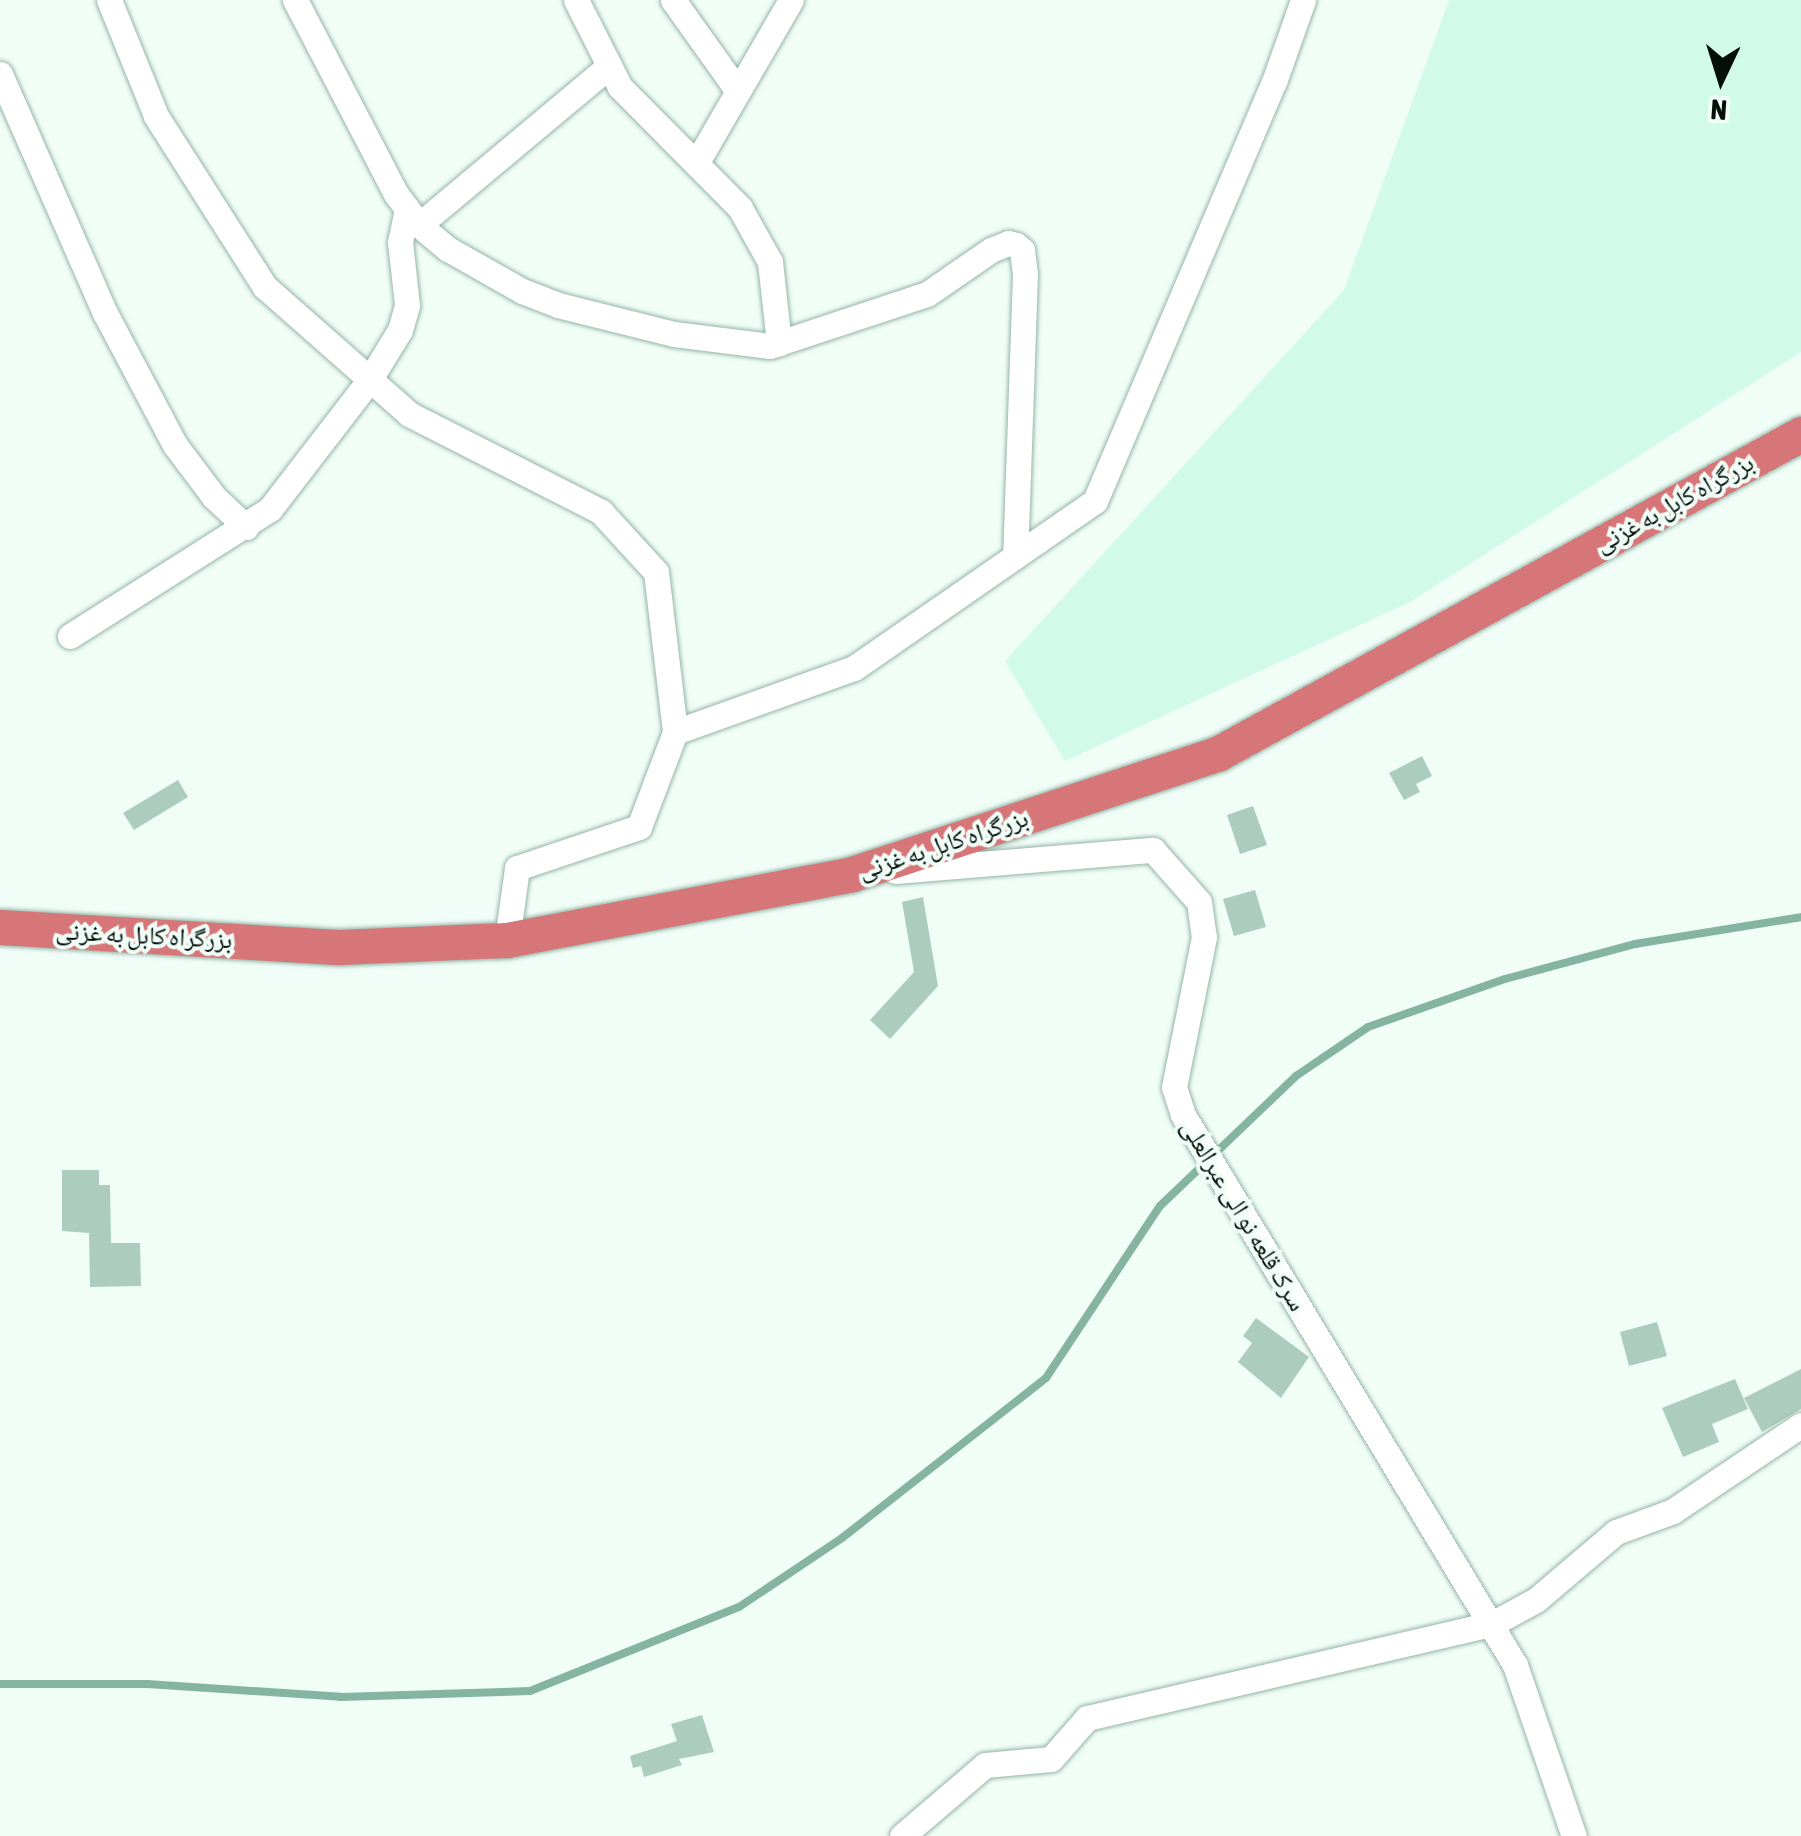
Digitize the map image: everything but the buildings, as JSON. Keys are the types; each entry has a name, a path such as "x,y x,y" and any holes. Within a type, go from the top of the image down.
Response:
{"highway":[{"name":"بزرگراه کابل به غزنی","path":"0,927 340,947 506,940 852,874 1218,752 1801,434"}],"street":[{"path":"108,0 156,116 264,287 410,414 601,512 656,572 675,732 639,827 517,868 506,940"},
{"path":"295,0 413,217 448,249 522,291 558,304 674,334 738,344 779,344 927,294 1000,245 1022,250 1026,274 1015,556"},
{"path":"576,0 620,87 740,208 770,262 779,344"},
{"path":"673,0 738,91"},
{"path":"696,162 791,0"},
{"path":"675,732 854,668 1094,501 1274,82 1303,0"},
{"path":"70,636 270,509 370,379 405,317 400,242 413,217 609,66"},
{"path":"0,74 105,312 175,445 214,496 246,527"},
{"name":"سرک قلعه نو الی عبرالعلی","path":"852,874 1152,850 1199,902 1204,936 1174,1088 1183,1115 1515,1665 1574,1836"},
{"path":"902,1836 985,1765 1050,1759 1088,1718 1492,1624 1536,1600 1616,1532 1673,1511 1801,1424"}],"shaded area":[{"path":"1449,0 1801,0 1801,352 1410,602 1065,761 1005,661 1344,290"}],"waterway":[{"path":"0,1684 147,1684 341,1697 530,1691 739,1607 842,1538 1046,1378 1160,1206 1296,1076 1368,1027 1505,979 1635,944 1801,917"}]}
